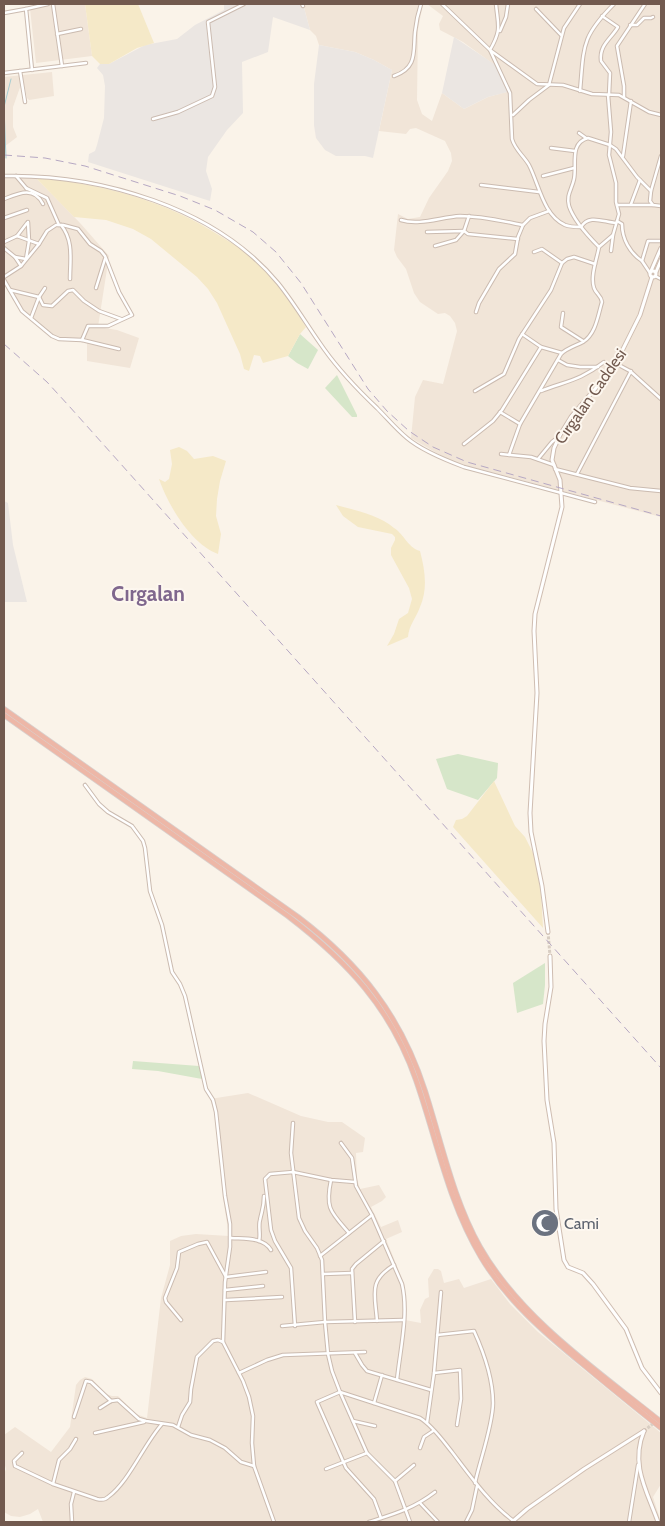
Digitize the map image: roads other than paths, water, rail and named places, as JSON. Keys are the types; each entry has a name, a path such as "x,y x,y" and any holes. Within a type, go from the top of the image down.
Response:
{"highway":[{"path":"4,709 298,917 355,967 382,1001 407,1044 423,1085 462,1209 476,1240 494,1269 513,1294 546,1327 661,1422"},
{"path":"4,715 288,916 325,944 357,976 383,1010 403,1047 417,1080 452,1197 470,1238 490,1272 513,1301 543,1331 661,1428"}],"street":[{"path":"4,13 48,4"},
{"path":"53,4 62,66"},
{"path":"153,118 178,112 212,96 215,87 208,22 244,4"},
{"path":"394,76 404,70 414,57 415,30 421,4"},
{"path":"442,4 490,50 537,84 563,85 592,94 624,97 649,112 661,115"},
{"path":"496,4 499,34"},
{"path":"490,50 506,17 508,4"},
{"path":"512,116 549,85 566,23 580,4"},
{"path":"580,91 586,41 592,28 614,4"},
{"path":"624,97 624,86 616,48 644,5"},
{"path":"536,9 562,36"},
{"path":"26,10 32,70"},
{"path":"602,16 618,27 605,43 601,53 602,62 608,68 610,74 609,95 612,132 609,155 616,183 619,214 611,251"},
{"path":"630,25 637,25 644,18 650,19 653,16"},
{"path":"58,34 81,29"},
{"path":"490,50 510,93 513,141 530,166 539,192 549,211 565,225 581,227"},
{"path":"4,73 86,63"},
{"path":"20,71 25,102"},
{"path":"623,156 631,102"},
{"path":"579,133 586,138 610,145 623,156 640,180 651,190"},
{"path":"586,138 579,143 575,151 574,181 568,200 572,215 599,247"},
{"path":"551,148 575,151"},
{"path":"653,205 650,201 651,190 661,156"},
{"path":"543,176 574,168"},
{"path":"4,176 60,179 113,189 165,204 193,218 244,250 262,265 288,296 338,367 362,394 408,439 458,464 595,502"},
{"path":"16,176 29,192 38,197 43,204"},
{"path":"631,204 640,180"},
{"path":"481,185 539,192"},
{"path":"26,188 40,193 48,199 60,225 67,233 70,243 70,279"},
{"path":"4,199 29,192"},
{"path":"617,205 661,206"},
{"path":"4,218 27,210"},
{"path":"476,312 479,303 500,270 515,254 523,225 530,218 549,211"},
{"path":"401,220 415,222 469,216 523,225"},
{"path":"435,246 455,241 464,230 469,216"},
{"path":"581,227 584,222 590,219 622,224 622,233 633,255 661,279"},
{"path":"4,242 17,236 28,222 29,241 26,259"},
{"path":"82,340 88,326 108,326 132,315 101,252 90,244 78,229 60,225 47,231 21,266 4,278 22,311 54,338 82,340 119,349"},
{"path":"426,232 464,230 468,234 518,239"},
{"path":"509,455 520,424 562,353 583,341 593,331 602,302 602,298 594,287 599,247 613,235"},
{"path":"17,236 39,244"},
{"path":"642,261 648,241 661,241"},
{"path":"4,248 21,266"},
{"name":"Cırgalan Caddesi","path":"560,493 561,488 553,454 558,438 571,417 613,365 638,320 661,248"},
{"path":"534,252 542,249 562,263"},
{"path":"14,257 26,259"},
{"path":"475,391 504,374 522,334 551,290 562,263 574,257 596,265"},
{"path":"96,288 105,258"},
{"name":"Cırgalan Caddesi","path":"653,274 661,260"},
{"path":"30,318 45,288"},
{"path":"10,290 39,297 43,305 50,307 68,291 73,290 84,301 99,311 120,319"},
{"path":"564,313 561,327 583,341"},
{"path":"522,334 542,347 562,353"},
{"path":"464,444 493,421 542,347"},
{"path":"558,360 567,365 598,368"},
{"path":"539,391 576,380 598,368 604,362 631,371 661,399"},
{"path":"577,474 631,371"},
{"path":"500,412 520,424"},
{"path":"538,459 552,442 558,438"},
{"path":"501,454 538,459 577,474 630,488 661,491"},
{"path":"548,932 542,880 530,818 537,693 534,630 538,600 562,507 560,493"},
{"path":"85,784 99,804 134,829 141,838 145,848 150,891 160,917 172,972 185,996 206,1089 216,1112 230,1238 223,1342 247,1391 252,1410 254,1466 274,1522"},
{"path":"550,956 551,987 544,1041 548,1100 554,1143 556,1209 564,1260 568,1266 584,1273 594,1284 623,1325 642,1368 661,1393"},
{"path":"293,1123 291,1148 299,1218 320,1256 323,1274 328,1354 340,1392 367,1453 395,1480 410,1522"},
{"path":"341,1143 352,1158 355,1182 384,1241 403,1288 403,1320 397,1380"},
{"path":"295,1326 291,1268 272,1234 264,1181 267,1175 294,1172 331,1180 355,1182"},
{"path":"331,1180 330,1211 349,1233"},
{"path":"259,1241 261,1234 260,1222 264,1209 264,1196 266,1195"},
{"path":"320,1256 372,1215"},
{"path":"230,1238 259,1241 271,1250"},
{"path":"355,1322 352,1272 356,1264 384,1241"},
{"path":"181,1320 165,1299 177,1268 180,1251 207,1242 226,1277"},
{"path":"377,1321 375,1289 377,1282 382,1274 394,1265"},
{"path":"226,1277 266,1272"},
{"path":"323,1274 352,1272"},
{"path":"225,1290 264,1286"},
{"path":"427,1423 434,1373 441,1292"},
{"path":"226,1300 282,1296"},
{"path":"282,1326 325,1322 403,1320"},
{"path":"437,1336 474,1331 486,1358 493,1407 475,1483"},
{"path":"178,1427 182,1415 190,1402 196,1356 212,1341 218,1340 223,1342"},
{"path":"355,1352 365,1369 432,1390"},
{"path":"239,1373 283,1355 365,1352"},
{"path":"434,1373 460,1370 461,1399 457,1426"},
{"path":"374,1403 382,1375"},
{"path":"74,1417 86,1381 92,1382 111,1401"},
{"path":"381,1518 374,1499 346,1468 318,1402 340,1392 417,1416 427,1423 477,1486 513,1522 527,1509 584,1468 644,1431 638,1448 638,1465 629,1522"},
{"path":"100,1408 111,1401 119,1401 134,1416 146,1422"},
{"path":"353,1421 375,1426"},
{"path":"95,1433 146,1422 178,1427 191,1436 212,1441 225,1448 241,1462 254,1466"},
{"path":"22,1453 14,1461 14,1466 53,1484 97,1500 108,1498 124,1480 162,1424"},
{"path":"420,1448 424,1437 434,1431"},
{"path":"53,1484 59,1460 76,1440"},
{"path":"326,1469 367,1453"},
{"path":"395,1480 414,1465"},
{"path":"638,1465 658,1522"},
{"path":"466,1522 472,1510 477,1486"},
{"path":"72,1522 71,1504 74,1492"},
{"path":"369,1522 406,1511 435,1492"},
{"path":"420,1503 438,1522"}],"waterway":[{"path":"6,158 4,107 11,79"}],"tunnel":[{"path":"548,932 550,956"},
{"path":"644,1431 661,1417"}],"railway":[{"path":"4,155 45,158 85,166 180,196 215,210 253,232 276,252 301,283 368,389 387,411 409,431 433,447 467,462 661,516"},
{"path":"4,344 47,382 69,406 661,1068"}],"place":[{"name":"Cami","path":"545,1223"}],"district":[{"name":"Cırgalan","path":"148,594"}]}
